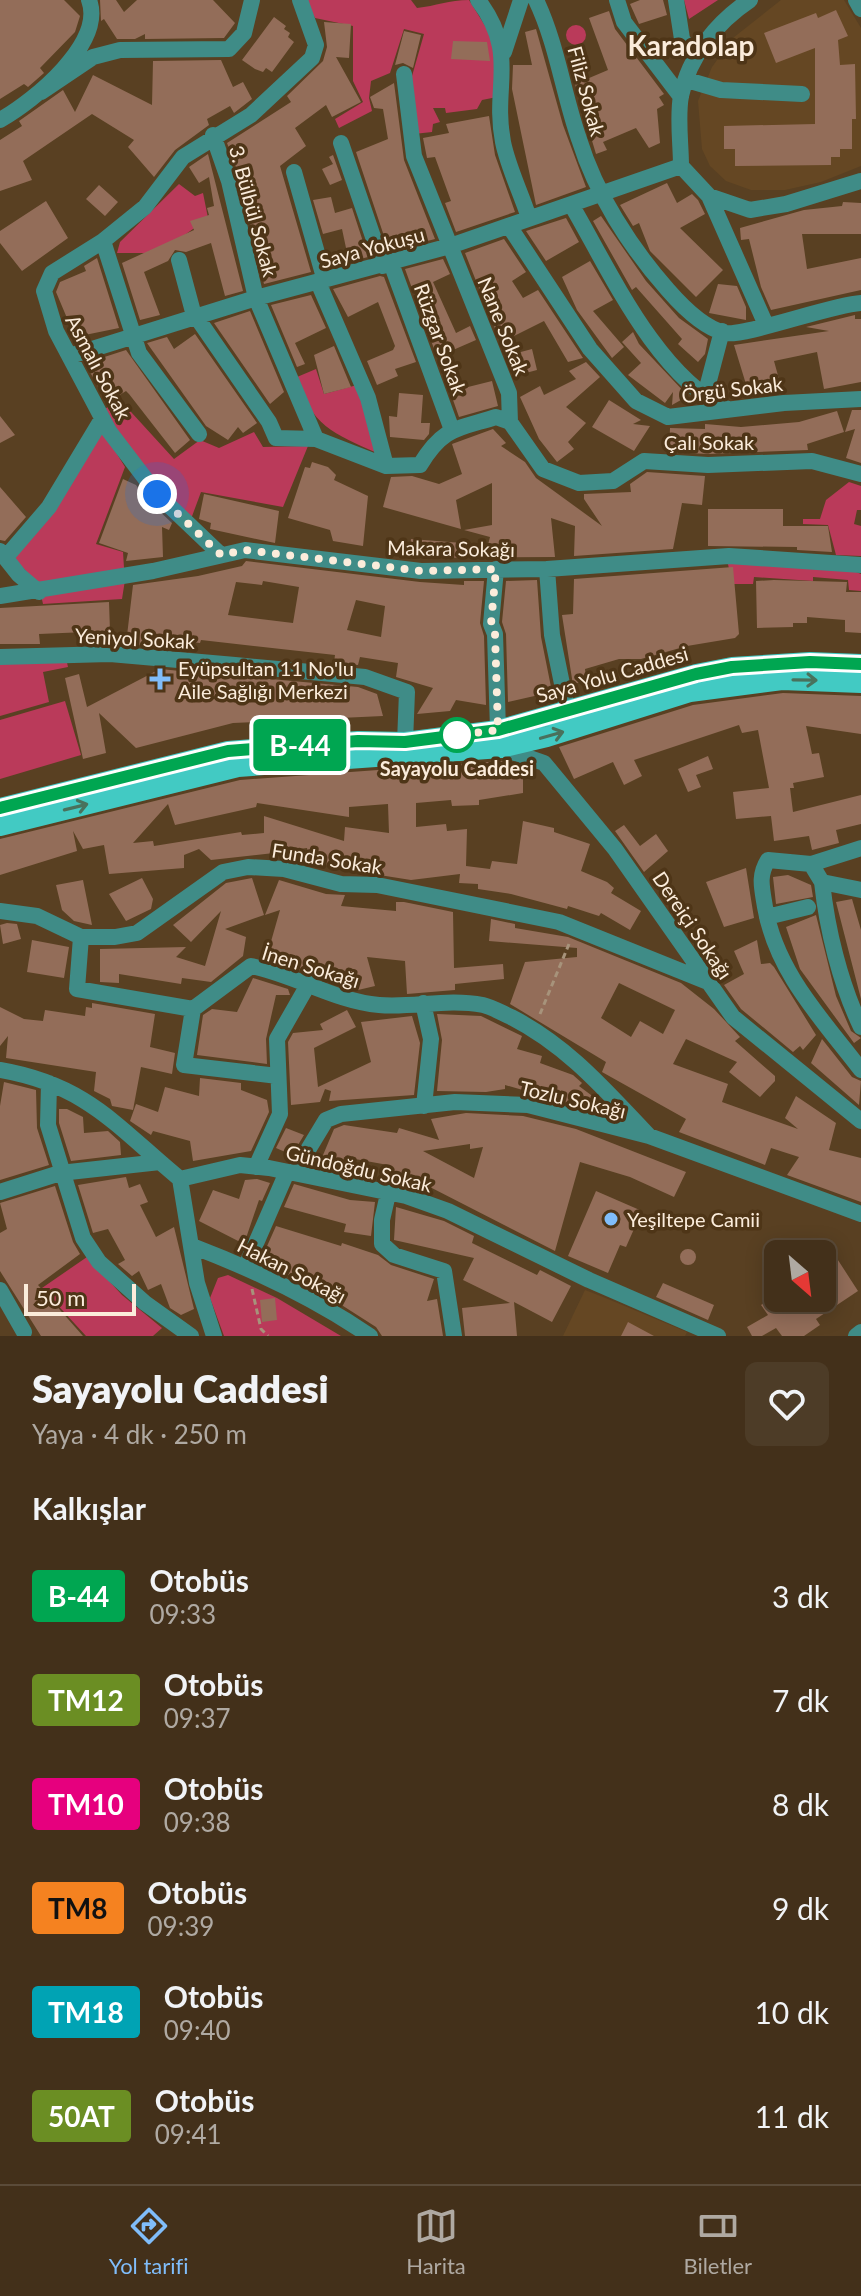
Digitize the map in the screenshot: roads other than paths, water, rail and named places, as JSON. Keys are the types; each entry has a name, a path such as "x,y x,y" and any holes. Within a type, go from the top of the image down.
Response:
{"main road":[{"name":"Saya Yolu Caddesi","path":"0,826 238,767 499,739 568,713 696,674 732,667 810,662 861,664"},
{"name":"Saya Yolu Caddesi","path":"0,808 228,751 358,741 547,737 690,692 782,680 861,683"}],"street":[{"path":"41,92 88,36 94,14 89,0"},
{"path":"0,120 93,57 120,50 229,49 244,33 252,0"},
{"name":"Asmalı Sokak","path":"221,555 157,494 102,419 48,311 44,291 52,273 103,241 145,207 183,157 213,135 251,115 312,58 316,45 300,0"},
{"path":"478,0 491,17 504,52"},
{"path":"521,0 504,52 501,112 503,142 529,218"},
{"name":"Filiz Sokak","path":"536,0 550,28 580,142 601,193 646,265 675,298 708,325 722,331"},
{"path":"617,0 624,22 684,88 802,94"},
{"path":"676,0 682,39 695,58"},
{"path":"750,0 713,31 695,58 684,88 681,166 709,196 766,325"},
{"path":"856,0 861,9"},
{"name":"Nane Sokak","path":"404,74 414,156 509,393 510,422"},
{"name":"3. Bülbül Sokak","path":"213,135 229,181 256,298 316,439"},
{"name":"Rüzgar Sokak","path":"341,143 452,430"},
{"name":"Saya Yokuşu","path":"70,356 256,298 450,246 681,166"},
{"path":"294,172 321,281 368,398 386,466"},
{"path":"709,196 750,210 786,204 861,181"},
{"path":"572,206 667,360 711,401 727,409"},
{"name":"Örgü Sokak","path":"509,226 590,349 636,401 668,417 727,409 861,399"},
{"path":"103,241 131,336 139,353 199,434"},
{"path":"179,260 193,312 276,438 316,439 386,466 420,465 435,440 452,430 496,417 510,422"},
{"path":"711,401 708,384 722,331 728,334 838,305 861,303"},
{"path":"39,592 3,554 49,507 102,419"},
{"name":"Çalı Sokak","path":"510,422 543,469 579,483 613,481 644,461 708,465 812,461 861,474"},
{"name":"Makara Sokağı","path":"0,596 39,592 245,550 421,571 547,569 729,556 860,566"},
{"path":"496,569 491,624 495,634 499,739"},
{"path":"547,569 552,635 568,713"},
{"name":"Yeniyol Sokak","path":"0,657 110,654 365,677 407,692 405,742"},
{"name":"Dereiçi Sokağı","path":"499,739 544,763 615,849 733,1017 861,1121"},
{"path":"861,848 811,864 768,860 760,874 770,936 790,977 861,1070"},
{"path":"811,864 822,882 840,965 861,1027"},
{"name":"Funda Sokak","path":"0,911 37,916 81,937 137,933 223,872 248,867 284,869 341,884 377,885 559,922 708,982"},
{"path":"822,882 861,890"},
{"path":"767,917 808,907"},
{"path":"81,937 77,989 193,1009 184,1065 278,1076"},
{"name":"İnen Sokağı","path":"193,1009 251,966 309,983 343,999 380,1005 442,1000 486,1005 532,1028 586,1068 649,1136"},
{"path":"256,1167 280,1114 277,1039 309,983"},
{"path":"423,1003 431,1039 424,1106"},
{"path":"0,1070 74,1093 121,1124 180,1179 197,1283 214,1336"},
{"path":"49,1083 48,1125 60,1173 83,1238 99,1262 145,1303 191,1336"},
{"name":"Tozlu Sokağı","path":"290,1173 326,1120 341,1114 455,1102 528,1105 649,1136 861,1214"},
{"path":"0,1192 60,1173 160,1162"},
{"name":"Gündoğdu Sokak","path":"180,1179 240,1165 388,1194 448,1211 589,1280 718,1336"},
{"path":"249,1268 290,1173"},
{"path":"388,1194 382,1220 382,1244 394,1255 444,1271 454,1336"},
{"name":"Hakan Sokağı","path":"192,1246 249,1268 304,1295 370,1336"},
{"path":"0,1290 27,1334"},
{"path":"0,1315 27,1334"},
{"path":"856,1336 861,1332"}],"place":[{"name":"Eyüpsultan 11 No'lu Aile Sağlığı Merkezi","path":"160,679"},
{"name":"Sayayolu Caddesi","path":"457,735"},
{"name":"Yeşiltepe Camii","path":"611,1219"}],"district":[{"name":"Karadolap","path":"691,45"}]}
